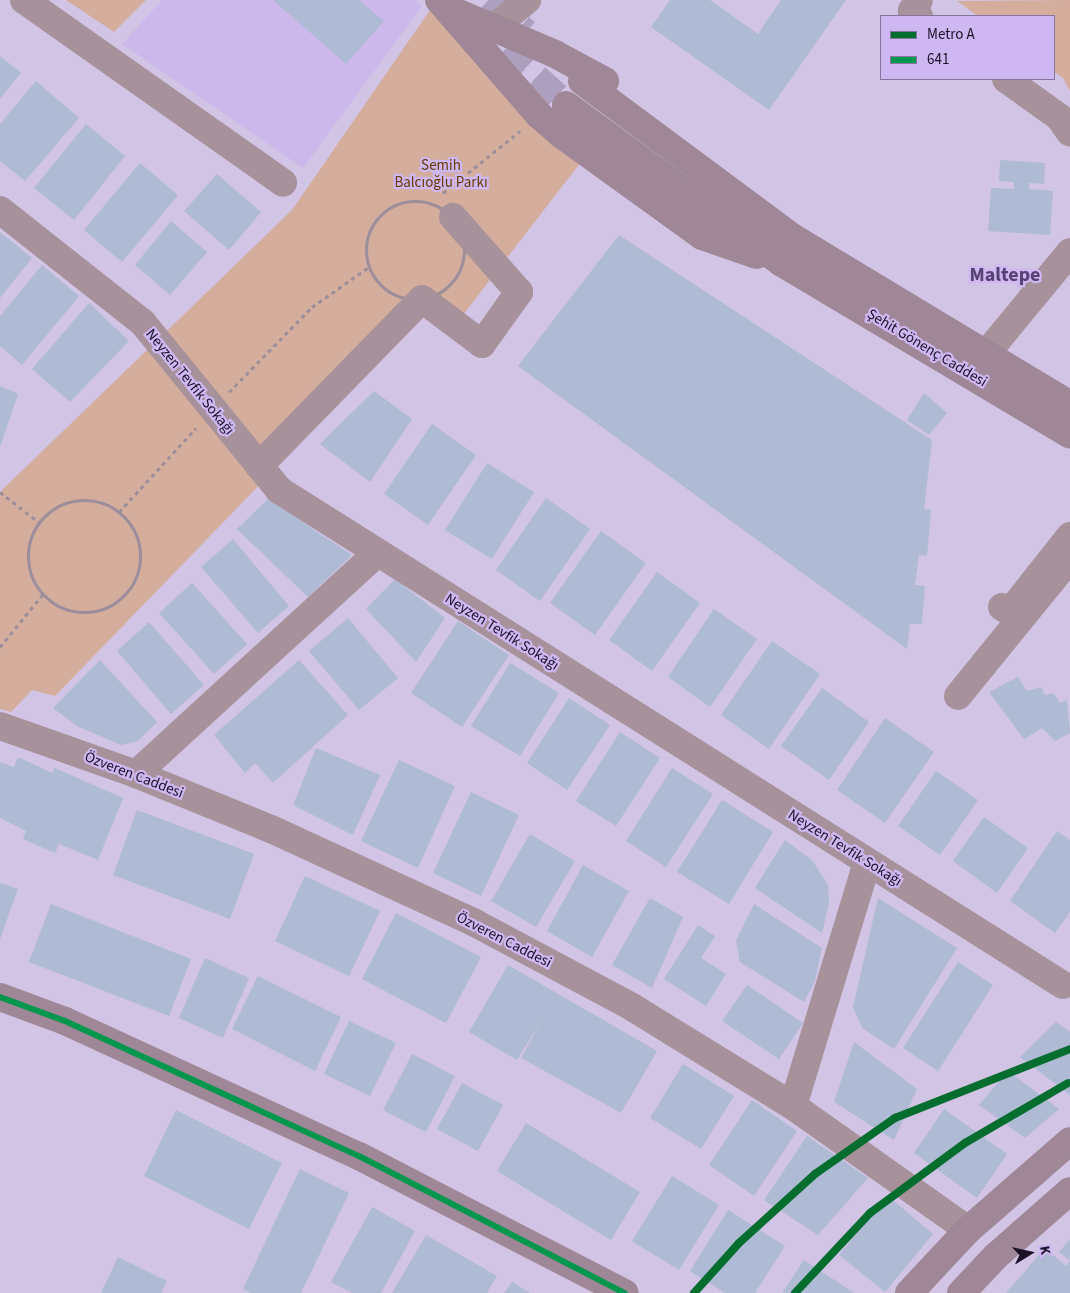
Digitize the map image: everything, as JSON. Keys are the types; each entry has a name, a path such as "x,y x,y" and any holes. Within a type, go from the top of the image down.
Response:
{"main road":[{"path":"443,4 485,36 599,76 742,184 792,237"},
{"path":"485,36 539,115 702,236 782,263"},
{"path":"582,81 792,237"},
{"path":"566,105 782,263"},
{"name":"Şehit Gönenç Caddesi","path":"792,237 1070,405"},
{"name":"Şehit Gönenç Caddesi","path":"782,263 1070,435"},
{"path":"0,997 65,1022 359,1156 625,1293"},
{"path":"909,1293 968,1230 1070,1141"},
{"path":"961,1293 996,1256 1070,1190"}],"street":[{"path":"24,0 283,183"},
{"path":"485,36 527,0"},
{"path":"917,15 912,11 919,0"},
{"path":"1007,80 1059,117 1070,133"},
{"name":"Neyzen Tevfik Sokağı","path":"0,210 143,323 279,490 1063,985"},
{"path":"259,466 422,299 482,344 519,292 442,210"},
{"path":"986,354 1070,252"},
{"path":"1002,606 1010,612 1070,536"},
{"path":"136,774 377,553"},
{"path":"958,696 1070,558"},
{"name":"Özveren Caddesi","path":"0,726 136,774 270,830 475,923 632,1007 793,1106 968,1230"},
{"path":"793,1106 867,863"}],"path":[{"path":"442,210 539,115"},
{"path":"399,202 442,210 464,245 458,274 436,295 422,299 406,298 390,292 377,281 369,267 368,236 385,210 399,202"},
{"path":"119,512 213,409 312,307 369,267"},
{"path":"0,492 40,523"},
{"path":"84,500 102,503 119,512 131,526 138,543 140,561 135,579 125,594 110,606 93,611 75,612 58,606 43,594 33,579 28,561 30,542 40,523 50,512 66,503 84,500"},
{"path":"0,646 43,594"}],"shaded area":[{"path":"162,0 415,0 422,6 303,168 122,44"}],"green space":[{"path":"66,0 146,0 114,32"},
{"path":"1070,0 1070,91 1063,78 1055,73 1055,15 977,15 957,1"},
{"name":"Semih Balcıoğlu Parkı","path":"430,10 581,162 449,333 427,312 55,696 32,690 11,712 0,709 0,492 292,210"}],"building":[{"path":"273,0 359,0 384,21 346,64"},
{"path":"670,0 710,0 758,34 781,0 846,0 769,110 651,27"},
{"path":"0,56 21,73 0,99"},
{"path":"36,81 79,118 25,181 0,161 0,124"},
{"path":"86,124 125,156 74,220 34,188"},
{"path":"1000,160 1045,163 1044,184 1029,183 1029,189 1053,191 1050,235 988,231 991,188 1014,189 1014,182 999,181"},
{"path":"140,163 178,195 122,262 84,230"},
{"path":"217,174 261,212 229,250 184,211"},
{"path":"171,221 207,252 170,295 135,265"},
{"path":"0,232 32,258 0,298"},
{"path":"619,235 932,440 924,509 931,510 927,556 919,555 915,585 925,586 922,624 910,624 907,649 518,366"},
{"path":"42,265 79,296 22,365 0,346 0,316"},
{"path":"89,303 129,341 70,402 32,369"},
{"path":"0,386 18,394 0,447"},
{"path":"374,391 412,419 370,482 320,444"},
{"path":"924,393 947,413 929,435 907,420"},
{"path":"432,424 476,455 428,525 384,494"},
{"path":"487,463 534,492 492,559 445,530"},
{"path":"546,498 590,529 540,601 496,570"},
{"path":"268,499 352,555 308,597 237,529"},
{"path":"601,531 646,563 595,635 550,603"},
{"path":"233,539 289,606 258,633 201,567"},
{"path":"657,572 700,603 652,671 609,640"},
{"path":"395,579 445,618 416,662 366,609"},
{"path":"192,583 247,644 214,674 159,613"},
{"path":"714,609 757,639 710,707 668,677"},
{"path":"348,618 398,678 359,710 309,651"},
{"path":"458,621 509,655 462,727 411,693"},
{"path":"149,622 204,685 171,714 117,651"},
{"path":"772,641 820,674 769,749 721,715"},
{"path":"100,660 157,722 138,741 121,745 77,726 53,708"},
{"path":"299,660 348,715 273,783 255,763 245,773 214,735"},
{"path":"510,663 559,693 520,756 471,726"},
{"path":"1018,677 1027,691 1041,687 1045,695 1053,693 1060,703 1067,700 1070,733 1055,741 1042,728 1024,739 989,692"},
{"path":"822,688 869,722 829,780 781,746"},
{"path":"569,698 610,725 567,790 527,763"},
{"path":"885,718 934,752 885,823 837,790"},
{"path":"620,732 660,758 616,826 576,801"},
{"path":"316,748 380,775 353,835 293,805"},
{"path":"18,757 52,773 55,768 123,798 98,860 59,844 55,853 23,839 26,831 0,818 0,762 14,767"},
{"path":"399,760 455,786 418,868 361,841"},
{"path":"672,768 713,794 666,867 626,841"},
{"path":"936,771 978,800 940,855 898,826"},
{"path":"471,792 519,815 481,896 433,873"},
{"path":"722,800 773,832 729,904 677,872"},
{"path":"137,810 254,854 230,919 113,875"},
{"path":"984,817 1028,848 997,893 953,861"},
{"path":"1057,831 1070,840 1070,912 1055,933 1010,901"},
{"path":"530,834 575,861 536,927 491,901"},
{"path":"785,840 812,860 828,885 829,903 822,933 755,888"},
{"path":"583,865 629,891 592,957 547,931"},
{"path":"305,876 380,911 349,976 275,941"},
{"path":"0,883 18,889 0,939"},
{"path":"650,898 683,917 652,988 612,965"},
{"path":"878,898 957,948 894,1049 862,1028 853,1007"},
{"path":"51,904 191,959 169,1016 29,962"},
{"path":"754,904 822,948 815,981 804,1002 740,962 736,940"},
{"path":"396,913 481,957 446,1023 362,979"},
{"path":"698,925 715,936 701,958 726,974 706,1006 664,979"},
{"path":"205,958 249,978 223,1038 179,1018"},
{"path":"958,962 993,985 938,1071 903,1048"},
{"path":"508,965 657,1051 621,1113 521,1058 542,1020 517,1060 469,1032"},
{"path":"258,976 341,1017 315,1071 232,1029"},
{"path":"747,985 803,1023 779,1059 722,1021"},
{"path":"349,1021 396,1043 370,1096 324,1074"},
{"path":"1056,1022 1070,1032 1070,1095 1020,1057"},
{"path":"854,1042 917,1089 894,1140 834,1102"},
{"path":"412,1054 455,1076 426,1132 383,1110"},
{"path":"683,1064 734,1096 701,1149 650,1118"},
{"path":"1008,1071 1059,1109 1025,1138 979,1105"},
{"path":"462,1083 503,1105 478,1151 437,1129"},
{"path":"752,1100 797,1131 754,1196 709,1165"},
{"path":"944,1109 1007,1154 977,1198 914,1153"},
{"path":"176,1110 282,1163 249,1229 144,1176"},
{"path":"526,1123 640,1192 611,1240 497,1171"},
{"path":"807,1136 868,1178 818,1235 764,1200"},
{"path":"300,1169 349,1193 301,1293 251,1293 243,1289"},
{"path":"672,1176 719,1205 679,1270 632,1241"},
{"path":"888,1196 933,1234 885,1292 839,1255"},
{"path":"372,1207 415,1231 381,1293 352,1293 331,1282"},
{"path":"728,1210 785,1246 755,1293 725,1293 690,1271"},
{"path":"426,1235 497,1276 487,1293 392,1293"},
{"path":"1070,1239 1070,1261 1059,1252"},
{"path":"1045,1248 1066,1266 1070,1261 1070,1293 1006,1293"},
{"path":"118,1257 167,1281 161,1293 101,1293"},
{"path":"804,1260 854,1293 782,1293"},
{"path":"512,1282 530,1293 504,1293"}],"tunnel":[{"path":"488,0 526,33"},
{"path":"474,21 566,105"}],"metro line":[{"name":"A","path":"694,1293 739,1243 815,1174 895,1118 1070,1049"},
{"name":"A","path":"795,1293 870,1213 965,1143 1068,1083"}],"transit line":[{"name":"641","path":"0,997 65,1021 359,1156 625,1293"}],"district":[{"name":"Maltepe","path":"1005,275"}]}
